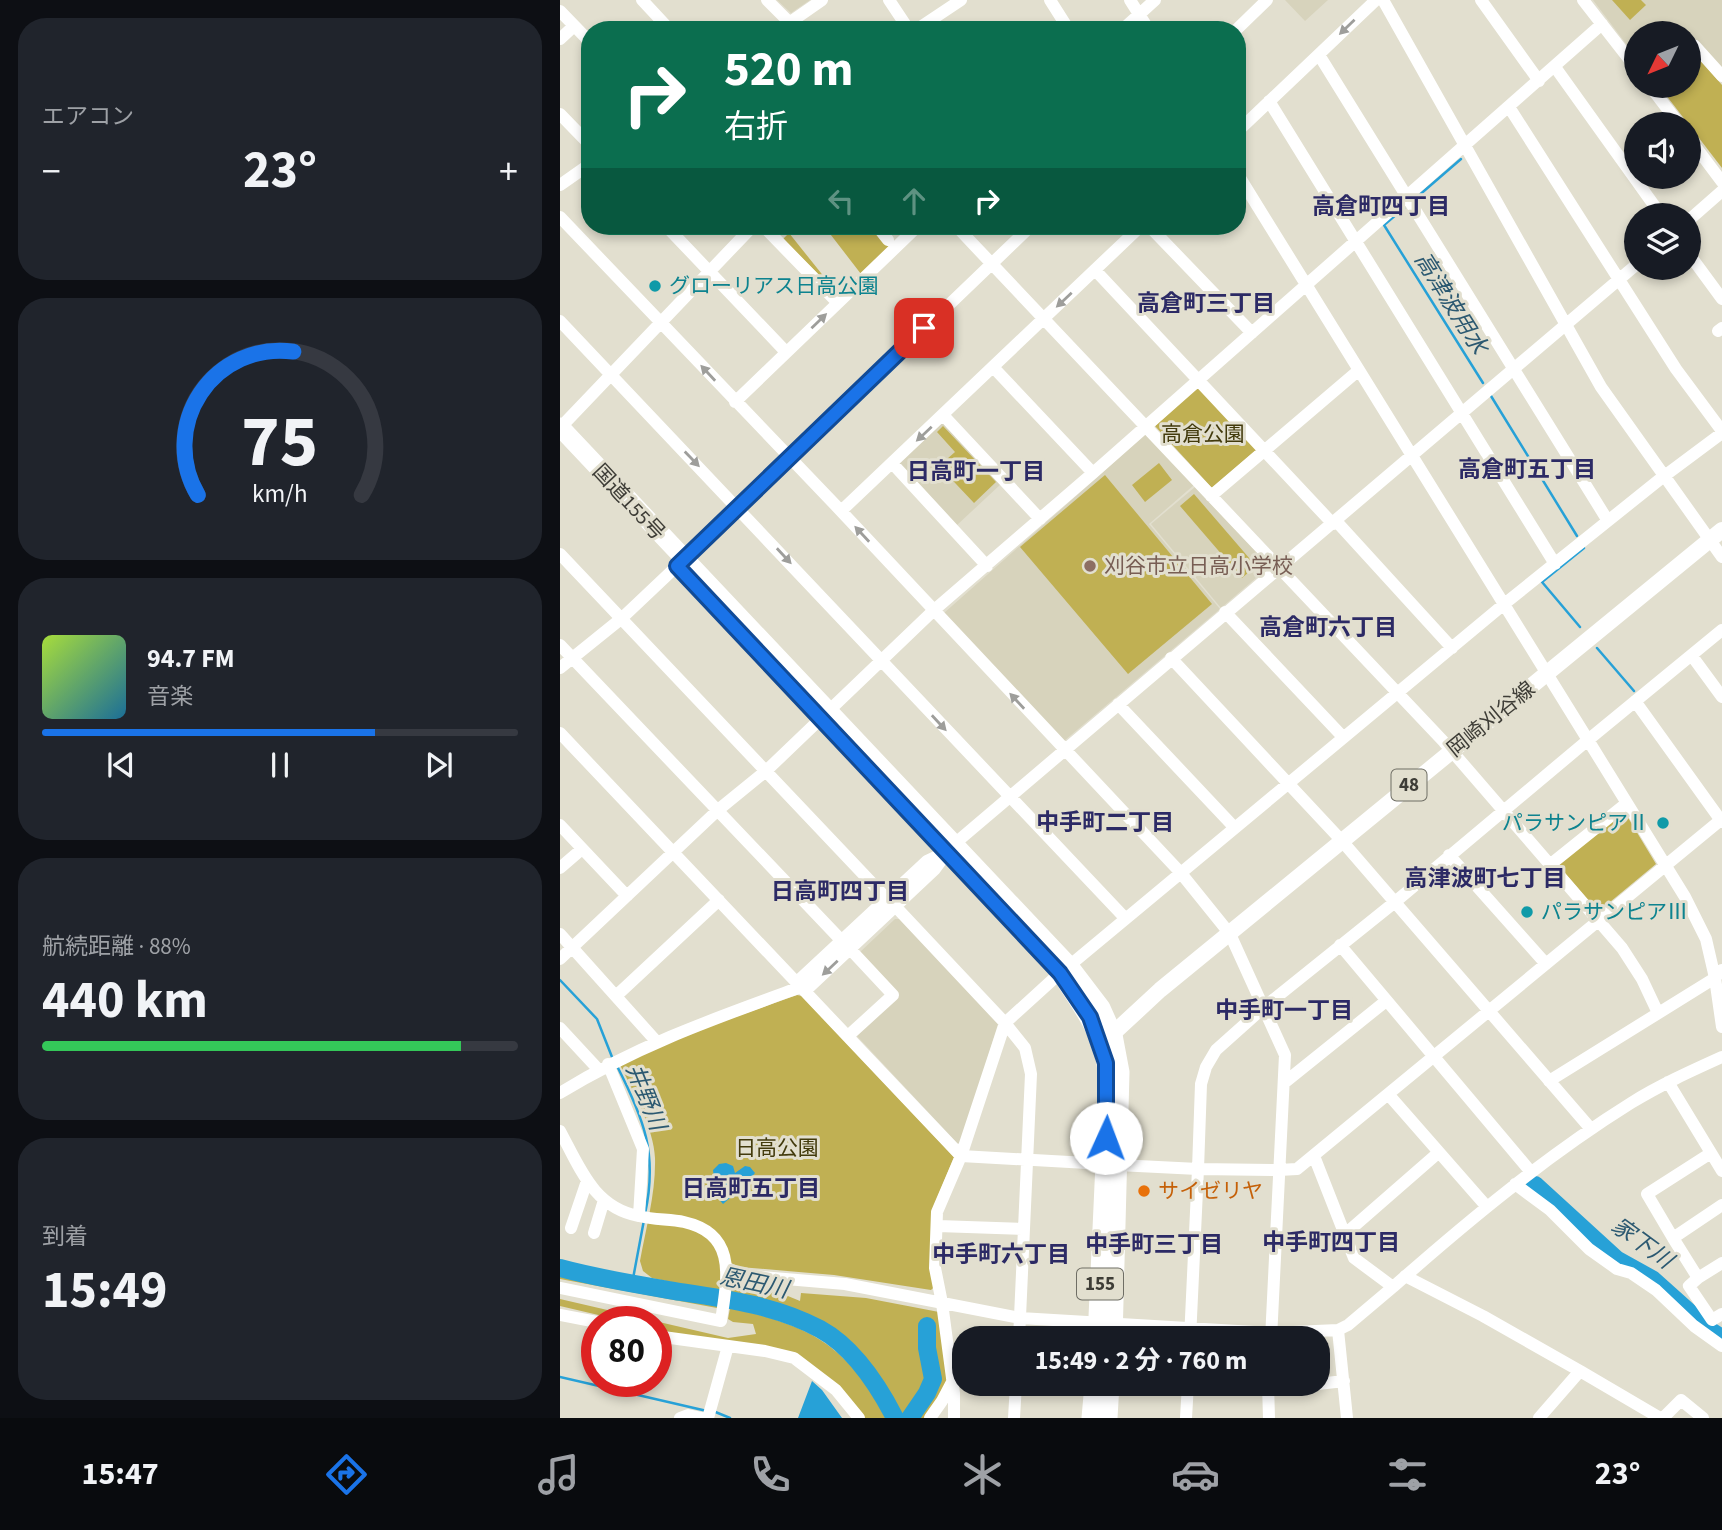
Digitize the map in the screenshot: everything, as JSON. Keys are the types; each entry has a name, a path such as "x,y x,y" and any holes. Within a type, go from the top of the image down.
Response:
{"highway":[{"name":"国道155号","path":"560,428 681,562 1101,1008 1107,1040 1120,1072 1111,1165 1105,1326"},
{"name":"国道155号","path":"560,444 681,562"},
{"path":"1091,1418 1093,1396"},
{"path":"1108,1418 1109,1396"}],"main road":[{"name":"岡崎刈谷線","path":"1107,1040 1160,990 1716,535"}],"street":[{"path":"642,0 662,21"},
{"path":"767,0 784,21"},
{"path":"796,21 822,0"},
{"path":"890,0 903,21"},
{"path":"930,21 961,0"},
{"path":"1050,0 1063,21"},
{"path":"1130,0 1143,21"},
{"path":"1132,21 1156,0"},
{"path":"1245,21 1267,0"},
{"path":"1246,123 1376,0"},
{"path":"1383,0 1601,387 1664,476 1716,535 1722,556"},
{"path":"1481,0 1539,81"},
{"path":"1583,0 1624,52"},
{"path":"560,10 581,32"},
{"path":"560,959 718,810 766,771 933,611 1602,24"},
{"path":"560,39 575,26"},
{"path":"1701,53 1722,76"},
{"path":"1319,55 1608,521"},
{"path":"1555,67 1652,203"},
{"path":"1659,98 1670,112"},
{"path":"1269,101 1555,564"},
{"path":"930,1418 952,1379 935,1268 937,1212 961,1156 1005,1023 1064,969 1503,605 1722,432 1676,369 1509,107"},
{"path":"560,114 581,136"},
{"path":"1701,154 1722,182"},
{"path":"560,185 581,170"},
{"path":"1246,187 1685,897 1706,939 1718,974 1722,1027"},
{"path":"1701,209 1722,191"},
{"path":"560,217 1180,872 1230,934 1285,1055 1271,1326"},
{"path":"675,235 786,352"},
{"path":"560,428 659,321 744,235"},
{"path":"772,235 838,303"},
{"path":"884,235 888,240"},
{"path":"735,402 909,235"},
{"path":"965,235 1452,750 1622,947 1642,979 1658,1013"},
{"path":"560,668 622,618 1021,235"},
{"path":"841,511 1132,235"},
{"path":"1158,235 1252,333"},
{"path":"1095,270 1452,648"},
{"path":"1701,270 1722,299"},
{"path":"560,1093 609,1064 656,1041 801,987 891,902 936,867 951,848 1064,750 1624,275"},
{"path":"560,321 1125,918"},
{"path":"993,367 1093,473"},
{"path":"1211,496 1359,370"},
{"path":"943,415 1040,519"},
{"path":"892,463 987,566"},
{"path":"560,554 1005,1023 1025,1048 1031,1074 1020,1326"},
{"path":"1226,612 1343,737"},
{"path":"1190,1326 1201,1084 1206,1067 1216,1050 1503,809 1722,631"},
{"path":"560,645 893,995 848,1036"},
{"path":"1692,656 1722,697"},
{"path":"1171,659 1342,841 1591,1129"},
{"path":"560,733 961,1156 1198,1169 1279,1170 1297,1169 1314,1156 1722,821 1635,701"},
{"path":"1118,704 1234,827"},
{"path":"1551,864 1627,803"},
{"path":"560,825 627,896"},
{"path":"560,869 582,849"},
{"path":"1449,855 1546,964"},
{"path":"616,996 719,900"},
{"path":"560,934 656,1041"},
{"path":"1340,944 1531,1172"},
{"path":"1549,1081 1718,974"},
{"path":"1284,1083 1386,1001"},
{"path":"560,1028 609,1064 643,1149 643,1217"},
{"path":"1330,1331 1348,1325 1515,1184 1591,1129 1633,1101 1722,1057"},
{"path":"1668,1082 1722,1171"},
{"path":"1388,1094 1487,1207"},
{"path":"560,1132 587,1181 604,1200 621,1213 695,1225 712,1235 723,1247 728,1278 721,1321 560,1288"},
{"path":"1344,1234 1438,1153"},
{"path":"1698,1278 1647,1194 1711,1153"},
{"path":"1314,1156 1354,1258 1393,1287"},
{"path":"571,1228 587,1181"},
{"path":"1515,1184 1550,1210 1589,1248 1617,1269 1631,1273 1656,1290 1695,1326 1722,1346"},
{"path":"593,1233 604,1200"},
{"path":"1673,1238 1722,1205"},
{"path":"938,1226 1022,1229"},
{"path":"1722,1263 1689,1286 1712,1320 1722,1314"},
{"path":"1405,1276 1483,1316 1662,1418 1681,1400 1703,1418"},
{"path":"728,1278 845,1284 1072,1326"},
{"path":"560,1315 581,1319"},
{"path":"1338,1330 1347,1418"},
{"path":"672,1338 794,1358 836,1390 859,1418"},
{"path":"709,1413 728,1346"},
{"path":"1539,1418 1580,1371"},
{"path":"1330,1382 1344,1381"},
{"path":"954,1396 954,1418"},
{"path":"1014,1418 1015,1396"},
{"path":"1186,1418 1187,1396"},
{"path":"1268,1396 1269,1418"},
{"path":"680,1418 688,1415 702,1418"}],"shaded area":[{"path":"777,0 810,0 791,13"},
{"path":"1285,0 1328,0 1305,21"},
{"path":"1593,0 1722,0 1722,69 1701,46 1701,21 1624,21 1624,41"},
{"path":"940,423 945,424 1001,484 956,526 900,467 900,461"},
{"name":"刈谷市立日高小学校","path":"1146,434 1194,485 1149,524 1220,609 1064,741 944,613"},
{"path":"1195,487 1270,566 1221,608 1151,524"},
{"path":"895,919 900,919 998,1024 962,1143 957,1143 856,1035 898,995 859,953"}],"green space":[{"path":"1612,0 1641,0 1646,5 1630,20"},
{"path":"1701,61 1722,85 1722,168 1701,141 1701,112 1679,112 1668,98 1701,98"},
{"path":"791,235 837,293 783,239"},
{"path":"831,235 880,235 889,247 861,274"},
{"name":"高倉公園","path":"1199,386 1257,449 1212,488 1155,426"},
{"path":"943,426 996,482 974,503 939,466 955,452 937,432"},
{"path":"1159,463 1172,480 1145,502 1132,485"},
{"path":"1105,475 1212,604 1128,674 1020,547"},
{"path":"1194,494 1256,566 1242,578 1180,506"},
{"path":"1624,811 1656,864 1598,912 1558,865"},
{"name":"日高公園","path":"797,995 802,996 954,1157 933,1208 936,1285 931,1290 834,1275 740,1267 731,1263 723,1272 722,1293 652,1278 643,1271 640,1261 652,1197 654,1147 637,1098 620,1065 687,1034"},
{"path":"560,1273 718,1302 717,1308 560,1279"},
{"path":"732,1283 783,1294 800,1301 801,1293 866,1298 939,1312 949,1376 927,1418 916,1418 936,1388 939,1374 932,1321 923,1322 929,1376 924,1392 905,1418 901,1418 870,1366 853,1347 812,1319 761,1300 730,1293"},
{"path":"560,1299 590,1306 581,1306 581,1311 560,1306"},
{"path":"730,1308 804,1331 840,1355 856,1372 886,1418 862,1418 795,1356 672,1333 672,1325 728,1338 756,1334 753,1324 728,1319"}],"water":[{"path":"719,1164 733,1166 735,1173 745,1166 755,1173 723,1204 716,1196 713,1170"},
{"path":"812,1381 822,1390 842,1418 798,1418"}],"waterway":[{"name":"高津波用水","path":"1417,197 1461,159"},
{"name":"高津波用水","path":"1404,208 1384,225 1483,383"},
{"name":"高津波用水","path":"1491,396 1577,536"},
{"name":"高津波用水","path":"1580,627 1542,582 1584,548"},
{"name":"高津波用水","path":"1597,648 1634,691"},
{"name":"井野川","path":"560,980 597,1019 612,1057"},
{"name":"井野川","path":"617,1066 635,1103 646,1137 650,1173 645,1214"},
{"name":"家下川","path":"1535,1185 1616,1259 1652,1279 1709,1330 1722,1338"},
{"name":"井野川","path":"632,1284 644,1220"},
{"name":"恩田川","path":"560,1268 620,1282 752,1304 804,1321 832,1337 854,1356 881,1393 895,1418"},
{"path":"910,1418 933,1379 927,1348 927,1326"},
{"path":"560,1377 707,1411"},
{"path":"713,1411 730,1418"}],"place":[{"name":"グローリアス日高公園","path":"655,286"},
{"name":"刈谷市立日高小学校","path":"1090,566"},
{"name":"パラサンピアⅡ","path":"1663,823"},
{"name":"パラサンピアⅢ","path":"1527,912"},
{"name":"サイゼリヤ","path":"1144,1191"}],"district":[{"name":"高倉町四丁目","path":"1381,206"},
{"name":"高倉町三丁目","path":"1206,303"},
{"name":"高倉町五丁目","path":"1527,469"},
{"name":"日高町一丁目","path":"976,471"},
{"name":"高倉町六丁目","path":"1328,627"},
{"name":"中手町二丁目","path":"1105,822"},
{"name":"高津波町七丁目","path":"1485,878"},
{"name":"日高町四丁目","path":"840,891"},
{"name":"中手町一丁目","path":"1284,1010"},
{"name":"日高町五丁目","path":"751,1188"},
{"name":"中手町四丁目","path":"1331,1242"},
{"name":"中手町三丁目","path":"1154,1244"},
{"name":"中手町六丁目","path":"1001,1254"}],"route":[{"path":"924,328 677,566 1060,973 1090,1017 1101,1045 1106,1063 1106,1138"}]}
